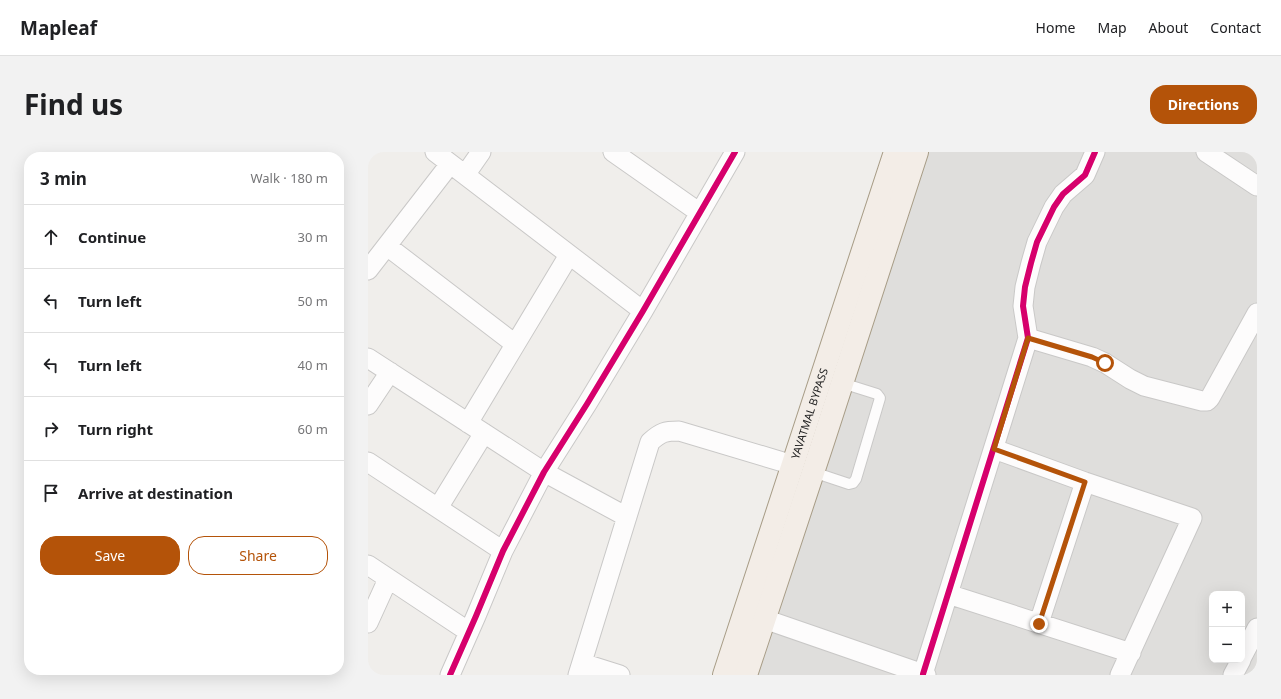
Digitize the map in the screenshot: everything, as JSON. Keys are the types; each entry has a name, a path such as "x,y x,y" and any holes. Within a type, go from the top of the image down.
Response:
{"main road":[{"name":"YAVATMAL BYPASS","path":"746,675 764,619 803,468 895,152"},
{"name":"YAVATMAL BYPASS","path":"724,675 803,468 842,383 917,152"}],"street":[{"path":"435,152 643,310"},
{"path":"368,270 386,246 457,169 481,152"},
{"path":"613,152 700,213"},
{"path":"450,675 503,551 544,472 587,404 735,152"},
{"path":"764,619 924,674 1028,338 1023,306 1025,287 1037,242 1054,207 1063,194 1085,175 1095,152"},
{"path":"1206,152 1257,186"},
{"path":"386,246 515,344"},
{"path":"468,422 569,255"},
{"path":"1028,338 1092,357 1144,386 1207,401 1257,313"},
{"path":"368,358 544,472 627,517"},
{"path":"368,405 390,372"},
{"path":"620,675 580,669 650,442 658,434 666,431 679,431 803,468"},
{"path":"438,508 484,433"},
{"path":"994,449 1085,482 1192,518 1120,675"},
{"path":"368,462 503,551"},
{"path":"1039,624 1085,482"},
{"path":"368,565 469,632"},
{"path":"368,623 388,579"},
{"path":"948,594 1130,653"},
{"path":"1233,675 1247,654 1257,628"}],"lane":[{"path":"803,468 849,484 853,483 856,479 880,398 877,394 842,383"}],"shaded area":[{"path":"923,152 1257,152 1257,675 753,675"}],"cycle path":[{"path":"450,675 503,551 544,472 643,311 735,152"},
{"path":"923,674 1028,338 1023,306 1025,287 1037,242 1054,207 1063,194 1085,175 1095,152"}],"route":[{"path":"1039,624 1085,482 994,449 1028,338 1092,357 1105,363"}]}
